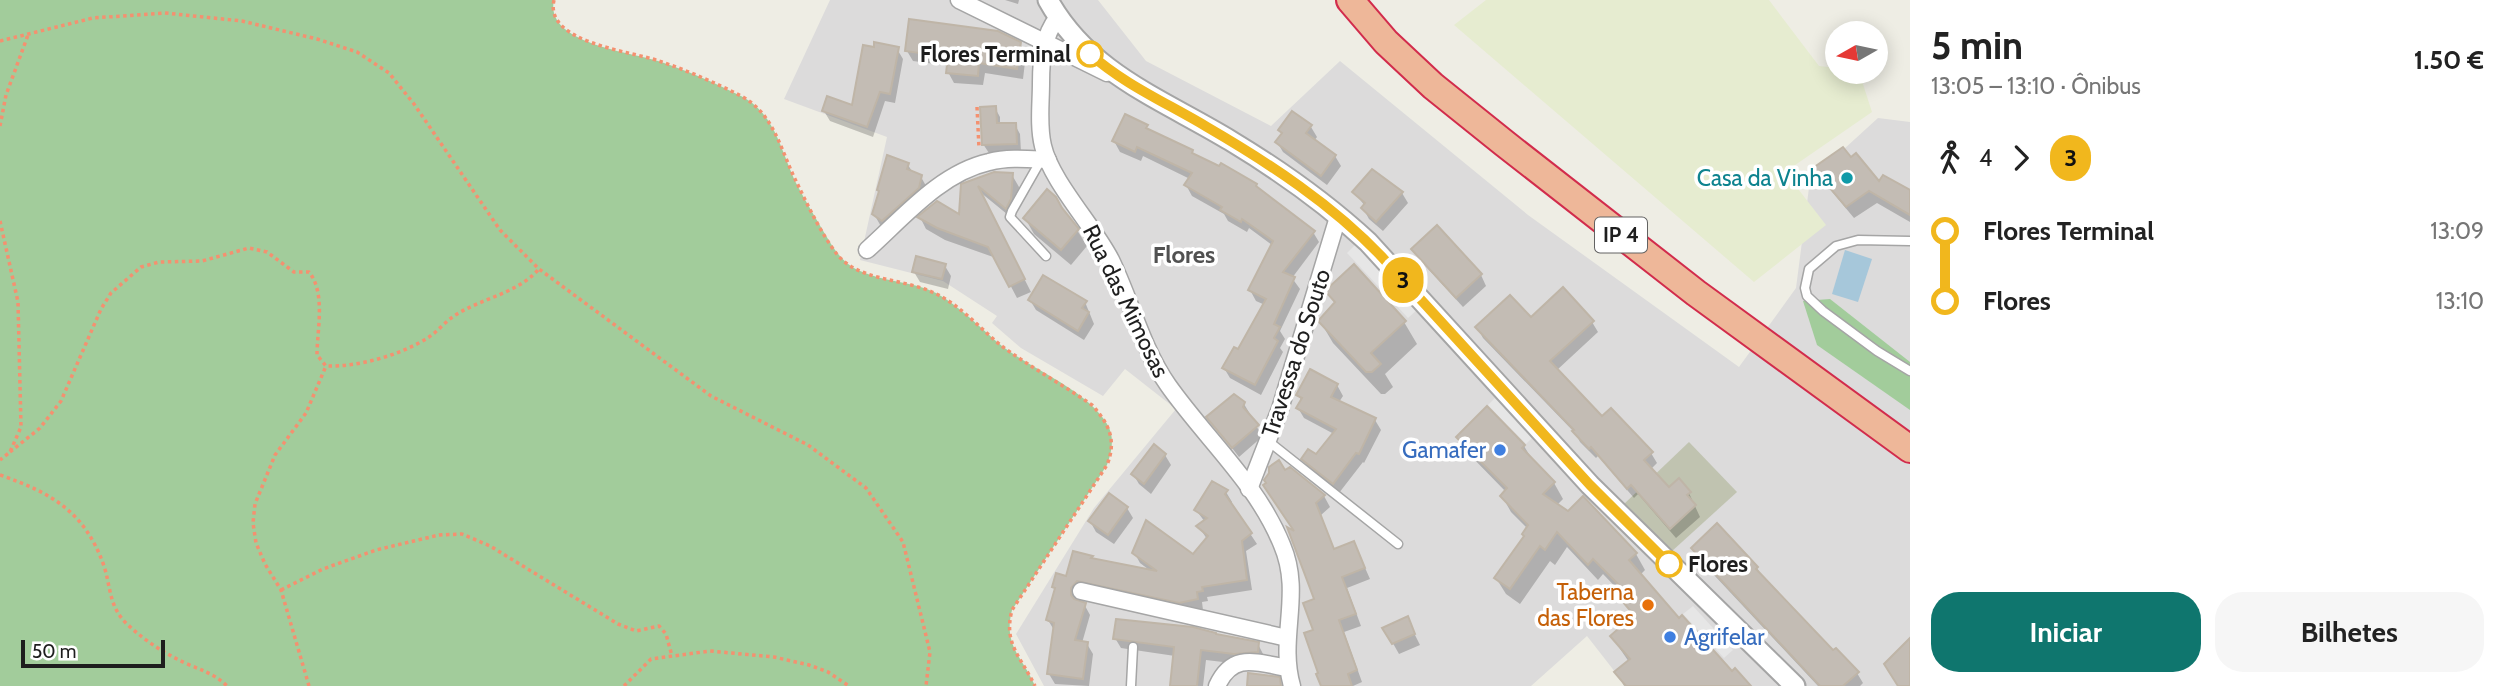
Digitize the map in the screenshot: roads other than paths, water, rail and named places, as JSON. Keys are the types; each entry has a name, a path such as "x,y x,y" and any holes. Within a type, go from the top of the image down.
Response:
{"highway":[{"name":"IP 4","path":"1350,0 1385,42 1433,86 1504,143 1696,293 1910,449"},
{"name":"IP 4","path":"1370,0 1429,62 1524,139 1757,318 1910,429"}],"street":[{"path":"958,0 1140,90"},
{"path":"1053,9 1090,54 1111,72 1257,157 1338,217 1382,257 1590,485 1795,686"},
{"name":"Rua das Mimosas","path":"1053,9 1041,69 1044,160 1104,247 1163,376 1226,454 1271,522 1288,559 1293,595 1287,638 1288,668 1292,686"},
{"path":"867,250 943,182 979,164 1002,160 1044,160"},
{"name":"Travessa do Souto","path":"1249,489 1268,441 1338,217"},
{"path":"1081,591 1287,638"},
{"path":"1217,686 1225,670 1236,663 1249,662 1288,668"}],"lane":[{"path":"1044,160 1010,217 1046,257"},
{"path":"1910,241 1858,240 1836,246 1809,270 1805,288 1807,296 1823,310 1869,345 1910,371"},
{"path":"1268,441 1398,544"},
{"path":"1131,686 1133,647"}],"water":[{"path":"1845,250 1872,259 1858,302 1832,294"}],"place":[{"name":"Flores Terminal","path":"1090,54"},
{"name":"Casa da Vinha","path":"1847,178"},
{"name":"Gamafer","path":"1500,450"},
{"name":"Flores","path":"1669,564"},
{"name":"Taberna das Flores","path":"1648,605"},
{"name":"Agrifelar","path":"1670,637"}],"district":[{"name":"Flores","path":"1184,255"}]}
